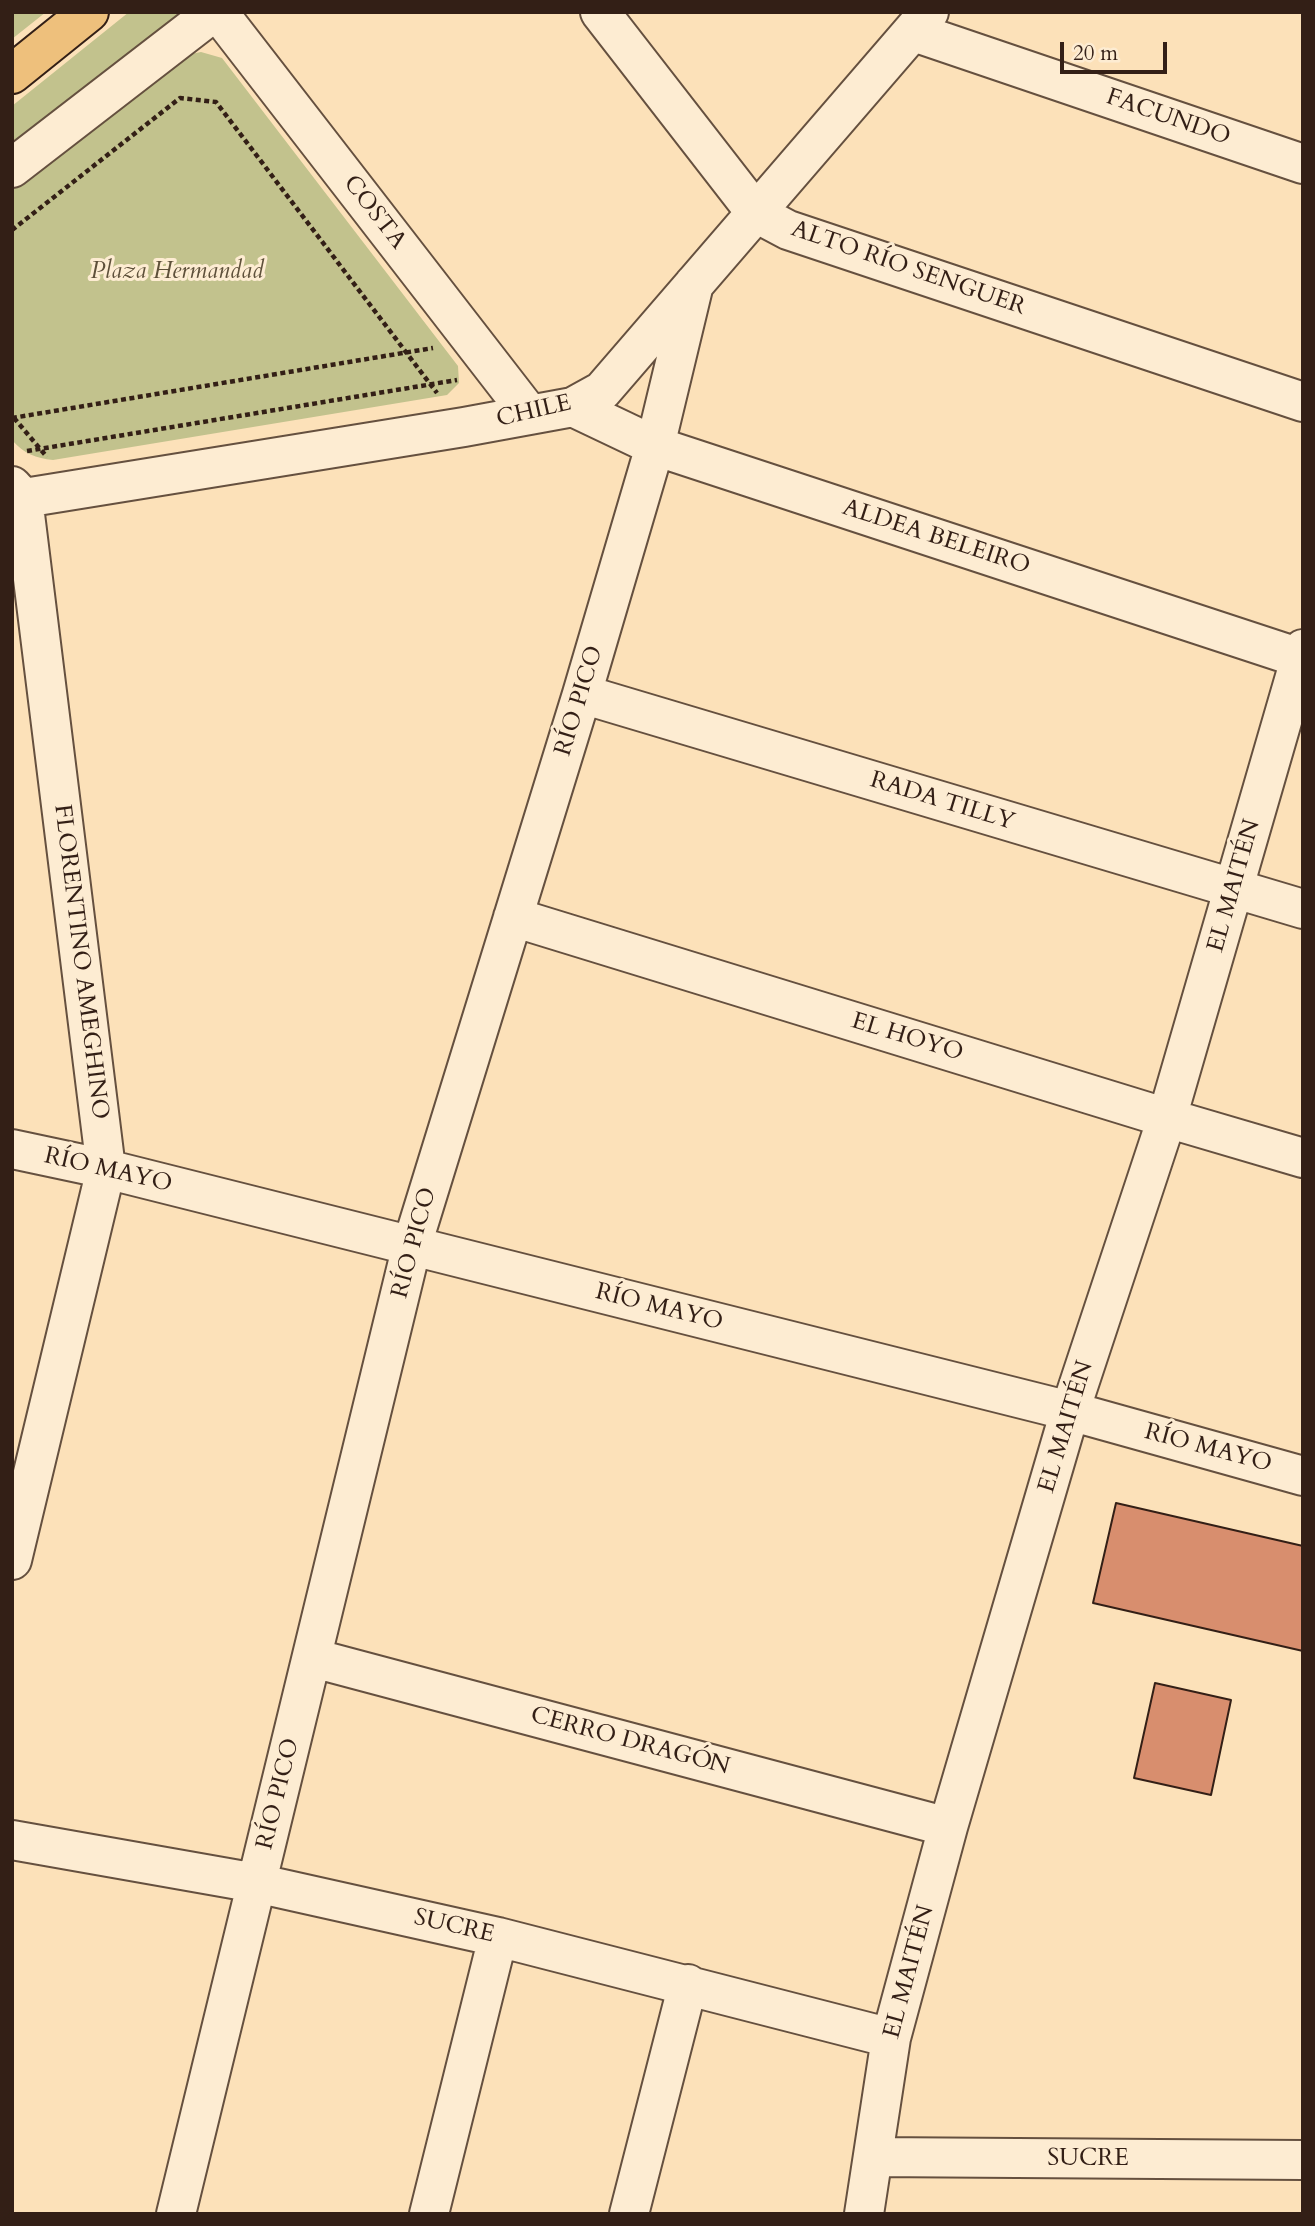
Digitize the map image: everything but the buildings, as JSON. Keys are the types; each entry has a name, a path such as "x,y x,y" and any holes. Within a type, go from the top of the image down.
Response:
{"main road":[{"path":"12,74 89,12"}],"street":[{"path":"12,168 216,12"},
{"name":"COSTA","path":"216,12 530,415"},
{"name":"ALTO RÍO SENGUER","path":"600,12 756,213 802,234 1303,402"},
{"name":"CHILE","path":"17,484 75,490 573,407 602,391 921,22"},
{"name":"FACUNDO","path":"921,22 1303,164"},
{"name":"RÍO PICO","path":"176,2214 412,1245 582,694 655,446 694,284"},
{"name":"ALDEA BELEIRO","path":"573,407 655,446 1302,655"},
{"name":"FLORENTINO AMEGHINO","path":"12,1560 19,1500 106,1168 17,484"},
{"name":"EL MAITÉN","path":"864,2214 891,2038 948,1827 1070,1411 1167,1118 1302,655"},
{"name":"RADA TILLY","path":"582,694 1303,909"},
{"name":"EL HOYO","path":"513,917 1167,1118 1303,1157"},
{"name":"RÍO MAYO","path":"12,1149 106,1168 1070,1411 1303,1475"},
{"name":"CERRO DRAGÓN","path":"313,1658 948,1827"},
{"name":"SUCRE","path":"12,1840 256,1883 498,1937 891,2038"},
{"path":"429,2214 498,1937"},
{"path":"629,2214 688,1984"},
{"name":"SUCRE","path":"874,2157 1303,2160"}],"path":[{"path":"12,230 180,98 216,102 464,427"},
{"path":"13,417 473,342"},
{"path":"17,484 41,449 498,373"},
{"path":"13,417 75,490"}],"green space":[{"path":"12,12 46,12 12,39"},
{"path":"129,12 192,12 12,153 12,106"},
{"name":"Plaza Hermandad","path":"201,52 222,58 458,366 459,383 447,395 53,460 31,454 12,440 12,190 181,56"}]}
